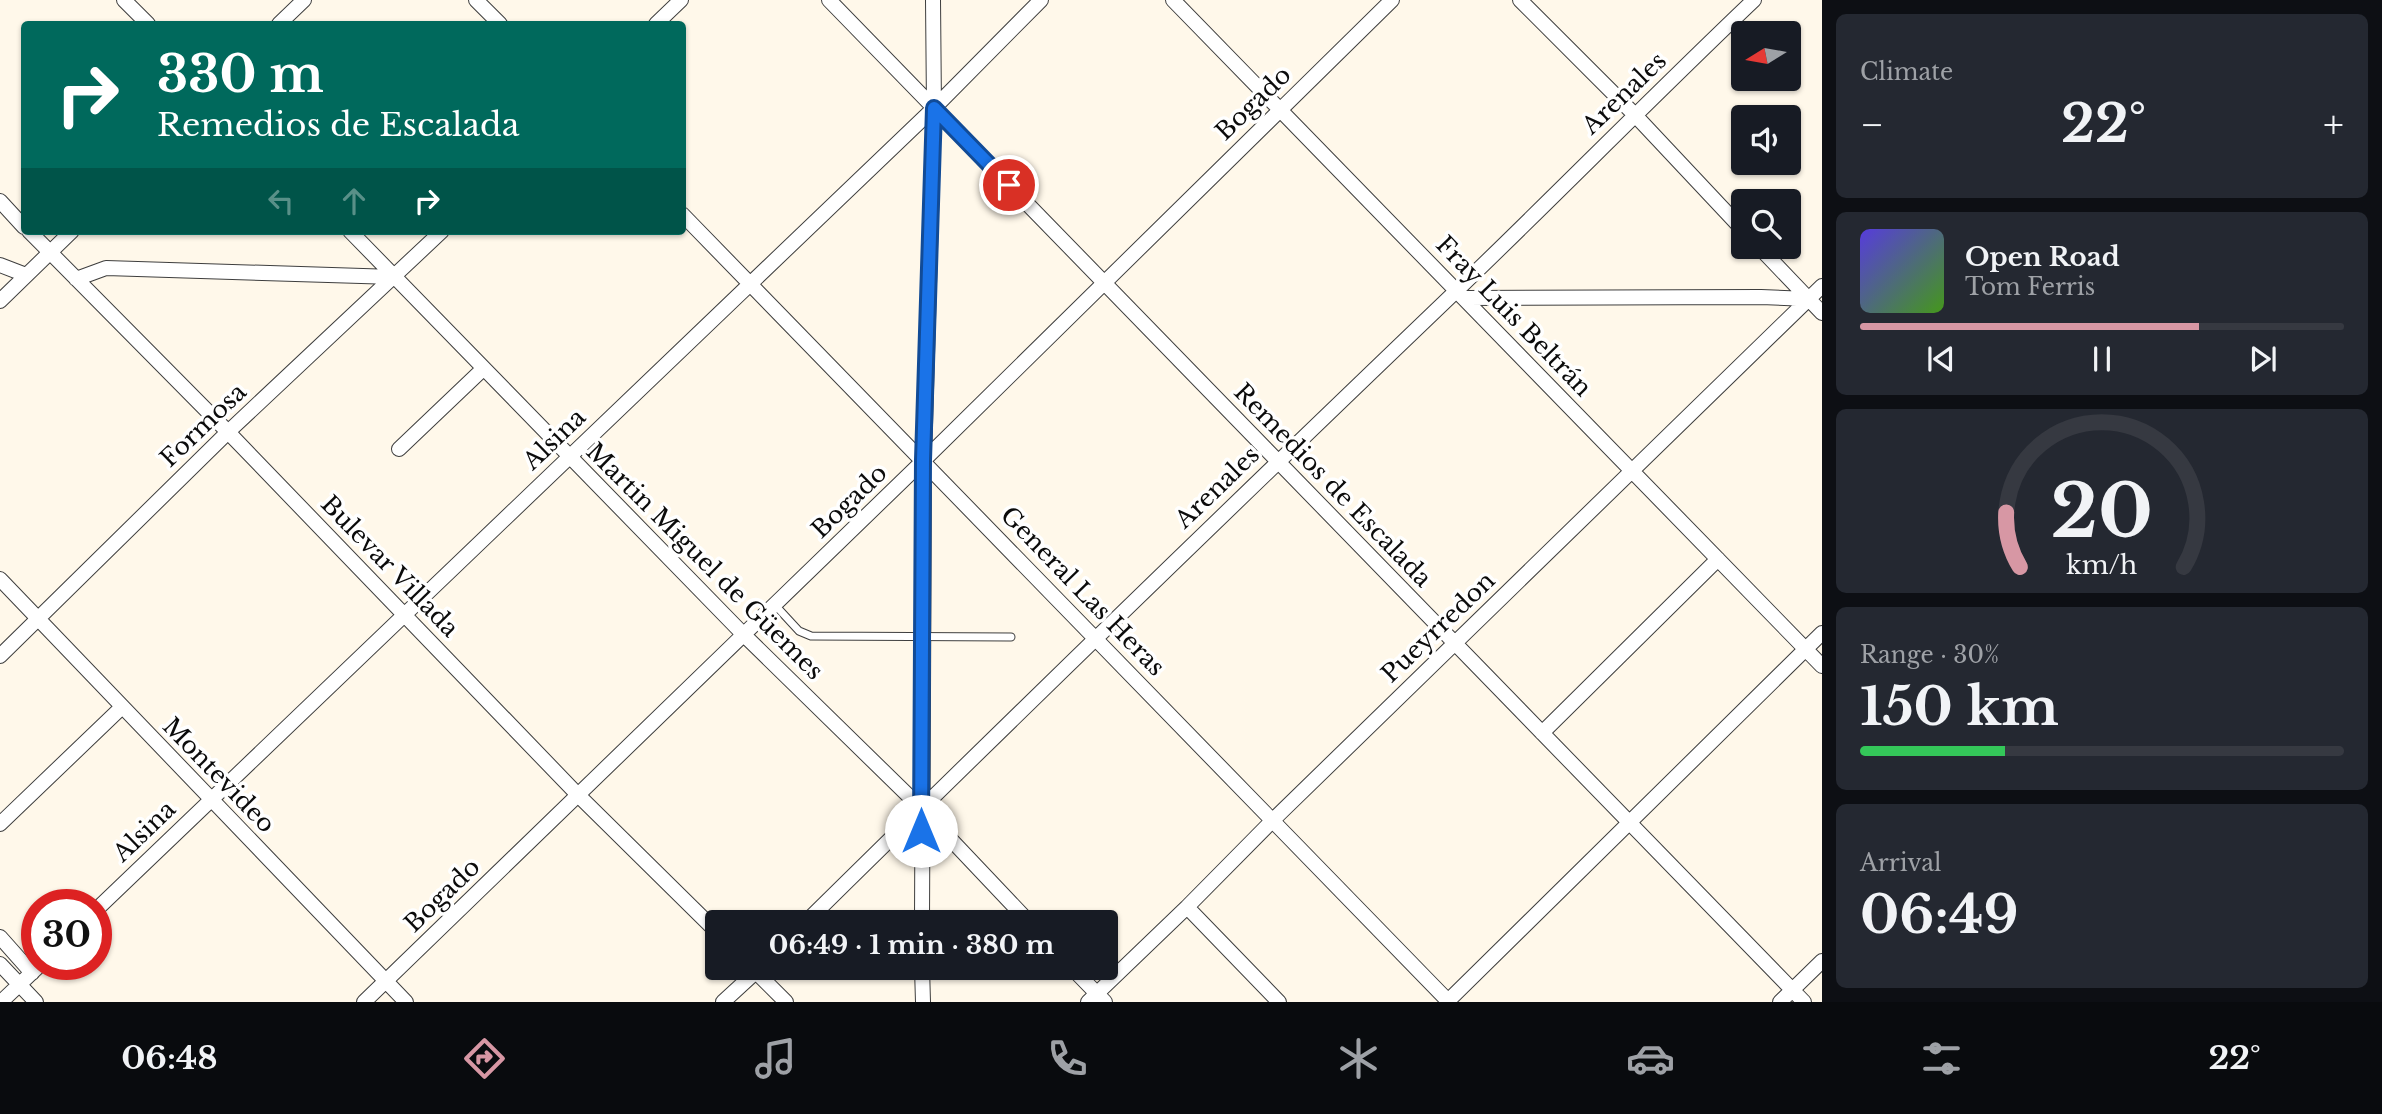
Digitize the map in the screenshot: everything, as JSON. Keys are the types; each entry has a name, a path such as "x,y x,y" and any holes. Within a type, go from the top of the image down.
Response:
{"street":[{"path":"124,0 145,21"},
{"path":"282,21 304,0"},
{"path":"476,0 497,21"},
{"path":"659,21 681,0"},
{"name":"Remedios de Escalada","path":"829,0 1804,1002"},
{"path":"922,910 923,460 934,108 933,0"},
{"name":"Alsina","path":"112,894 934,108 1041,0"},
{"name":"Fray Luis Beltrán","path":"1173,0 1822,666"},
{"name":"Bogado","path":"364,1002 744,635 1392,0"},
{"path":"1520,0 1634,114 1731,217"},
{"name":"Arenales","path":"818,910 1277,461 1461,294 1634,114 1754,0"},
{"path":"0,201 21,224"},
{"name":"General Las Heras","path":"686,218 1448,1002"},
{"name":"Bulevar Villada","path":"33,235 228,432 578,794 705,920"},
{"path":"0,301 68,235"},
{"name":"Martin Miguel de Güemes","path":"354,235 744,635 921,808 1018,910"},
{"name":"Formosa","path":"0,656 228,432 438,235"},
{"path":"1771,259 1822,313"},
{"path":"0,265 26,275"},
{"path":"76,279 106,268 394,277"},
{"name":"Pueyrredon","path":"1097,999 1273,820 1822,286"},
{"path":"1461,294 1809,299"},
{"path":"399,449 483,369"},
{"path":"1542,733 1718,559"},
{"name":"Montevideo","path":"0,579 406,1002"},
{"path":"1448,1002 1822,633"},
{"path":"0,824 122,707"},
{"path":"1186,907 1279,1002"},
{"path":"0,937 21,955"},
{"path":"1780,1002 1822,961"},
{"path":"0,964 36,1002"},
{"path":"1,1002 24,980"},
{"path":"723,1002 745,980"},
{"path":"766,980 786,1002"},
{"path":"922,980 923,1002"},
{"path":"1082,980 1097,999"}],"lane":[{"path":"774,605 799,631 811,636 1011,638"}],"route":[{"path":"921,831 923,460 934,108 1009,185"}]}
